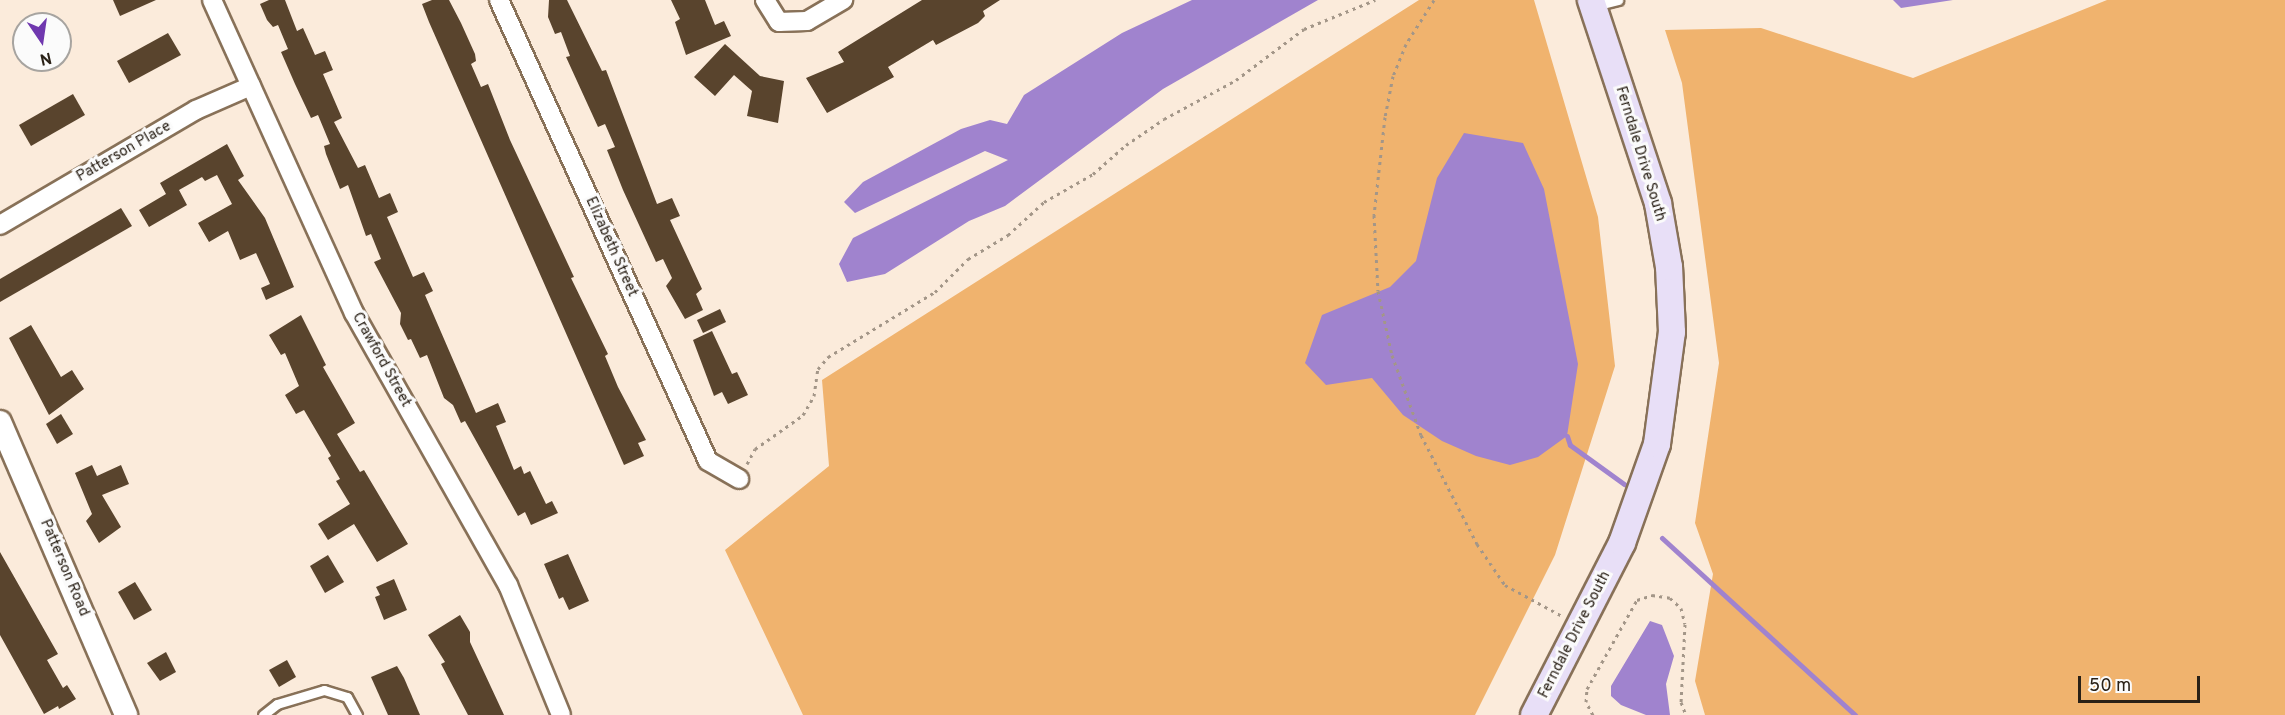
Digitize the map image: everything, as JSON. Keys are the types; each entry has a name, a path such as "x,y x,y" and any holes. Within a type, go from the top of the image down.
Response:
{"main road":[{"name":"Ferndale Drive South","path":"1534,715 1622,543 1657,444 1672,332 1669,267 1658,203 1592,3"}],"street":[{"name":"Crawford Street","path":"212,0 354,313 508,585 561,715"},
{"name":"Elizabeth Street","path":"499,0 708,461 739,479"},
{"path":"765,0 779,22 807,21 843,0"},
{"name":"Patterson Place","path":"0,225 196,110 250,86"},
{"name":"Patterson Road","path":"0,422 126,715"}],"lane":[{"path":"1592,3 1618,0"},
{"path":"263,715 277,704 324,690 347,697 357,715"}],"path":[{"path":"739,479 755,449 803,415 814,396 818,369 828,357 935,292 968,259 1008,235 1044,202 1093,174 1126,145 1164,119 1236,80 1304,29 1376,0"},
{"path":"1434,0 1406,44 1393,76 1375,178 1376,263 1384,322 1406,395 1440,475 1466,524 1505,585 1580,624"},
{"path":"1593,715 1586,702 1587,689 1637,600 1652,595 1670,598 1681,608 1684,624 1681,702 1686,715"}],"shaded area":[{"path":"1192,0 1318,0 1163,89 1005,206 969,221 885,274 847,282 839,264 853,238 1008,160 985,151 855,213 844,202 863,182 961,129 990,120 1007,124 1024,95 1122,33"},
{"path":"1419,0 1534,0 1598,217 1615,366 1555,555 1475,715 803,715 725,550 829,466 822,380"},
{"path":"1893,0 1953,0 1901,8"},
{"path":"2107,0 2285,0 2285,715 1705,715 1695,681 1713,574 1695,523 1719,363 1682,83 1665,30 1761,28 1913,78"},
{"path":"1464,133 1523,143 1544,189 1578,364 1567,436 1538,457 1510,465 1476,456 1442,441 1403,415 1372,378 1326,385 1305,363 1322,315 1390,287 1416,261 1437,178"},
{"path":"1650,621 1662,625 1674,656 1666,684 1670,715 1646,715 1621,705 1611,696 1611,686"}],"building":[{"path":"113,0 156,0 120,16"},
{"path":"269,0 285,0 297,31 303,28 315,55 325,51 333,70 323,74 342,118 334,122 358,168 365,165 379,198 390,193 398,212 387,217 413,277 424,272 433,291 425,295 476,413 498,403 506,422 496,426 514,470 521,466 524,474 530,471 546,504 552,501 558,513 531,525 525,512 518,516 465,421 461,423 453,405 444,398 427,355 420,358 411,339 408,340 400,324 401,313 374,262 381,259 371,234 366,236 348,185 340,189 326,154 324,146 330,144 318,115 311,118 281,52 288,49 278,25 273,27 267,20 260,4"},
{"path":"432,0 449,0 461,23 475,54 476,61 471,64 481,87 488,84 510,140 574,277 571,278 608,354 605,356 618,387 646,440 638,443 644,456 624,465 429,22 422,4"},
{"path":"549,0 567,0 602,71 606,70 657,204 672,198 680,216 670,220 702,289 696,294 703,310 685,319 666,286 672,278 663,259 656,262 623,190 607,150 615,147 605,124 598,127 566,57 570,56 561,32 555,34 548,17"},
{"path":"671,0 705,0 715,25 724,21 731,36 686,55 675,22 680,19"},
{"path":"922,0 1000,0 983,11 985,16 978,23 936,45 933,40 888,67 894,77 827,113 806,78 844,62 838,52"},
{"path":"168,33 181,55 129,83 117,61"},
{"path":"725,44 760,76 784,81 778,123 747,116 752,91 734,75 715,96 694,77"},
{"path":"73,94 85,115 31,146 19,125"},
{"path":"227,144 244,176 238,180 265,218 294,287 266,300 261,288 270,284 256,253 240,260 228,231 209,242 198,223 232,204 217,175 205,181 202,177 179,190 187,205 149,227 139,210 166,194 160,183"},
{"path":"121,208 132,226 0,302 0,279"},
{"path":"720,309 726,322 703,333 697,320"},
{"path":"301,315 326,365 323,367 355,423 337,434 360,472 364,470 408,544 377,562 354,524 328,540 318,524 350,504 336,481 340,479 328,458 331,456 304,410 296,414 285,395 299,386 285,353 281,355 269,335"},
{"path":"31,325 61,377 72,370 84,389 49,415 9,338"},
{"path":"712,331 732,374 737,372 748,395 728,404 722,392 714,396 693,340"},
{"path":"61,414 73,434 57,444 46,424"},
{"path":"92,465 97,476 121,465 129,484 102,495 121,527 99,543 86,521 92,514 75,473"},
{"path":"0,552 58,654 47,660 63,688 67,685 76,699 59,709 58,706 44,714 0,635"},
{"path":"568,554 589,601 569,610 563,597 559,599 544,564"},
{"path":"328,555 344,582 325,593 310,566"},
{"path":"394,579 407,610 384,620 375,597 380,595 376,587"},
{"path":"135,582 152,610 134,620 118,592"},
{"path":"460,615 470,632 470,642 504,715 468,715 441,664 445,662 428,635"},
{"path":"166,652 176,672 160,681 147,663"},
{"path":"287,660 296,677 279,687 269,670"},
{"path":"397,666 420,715 388,715 371,677"}],"waterway":[{"path":"1567,436 1570,445 1624,484"},
{"path":"1662,538 1855,715"}]}
